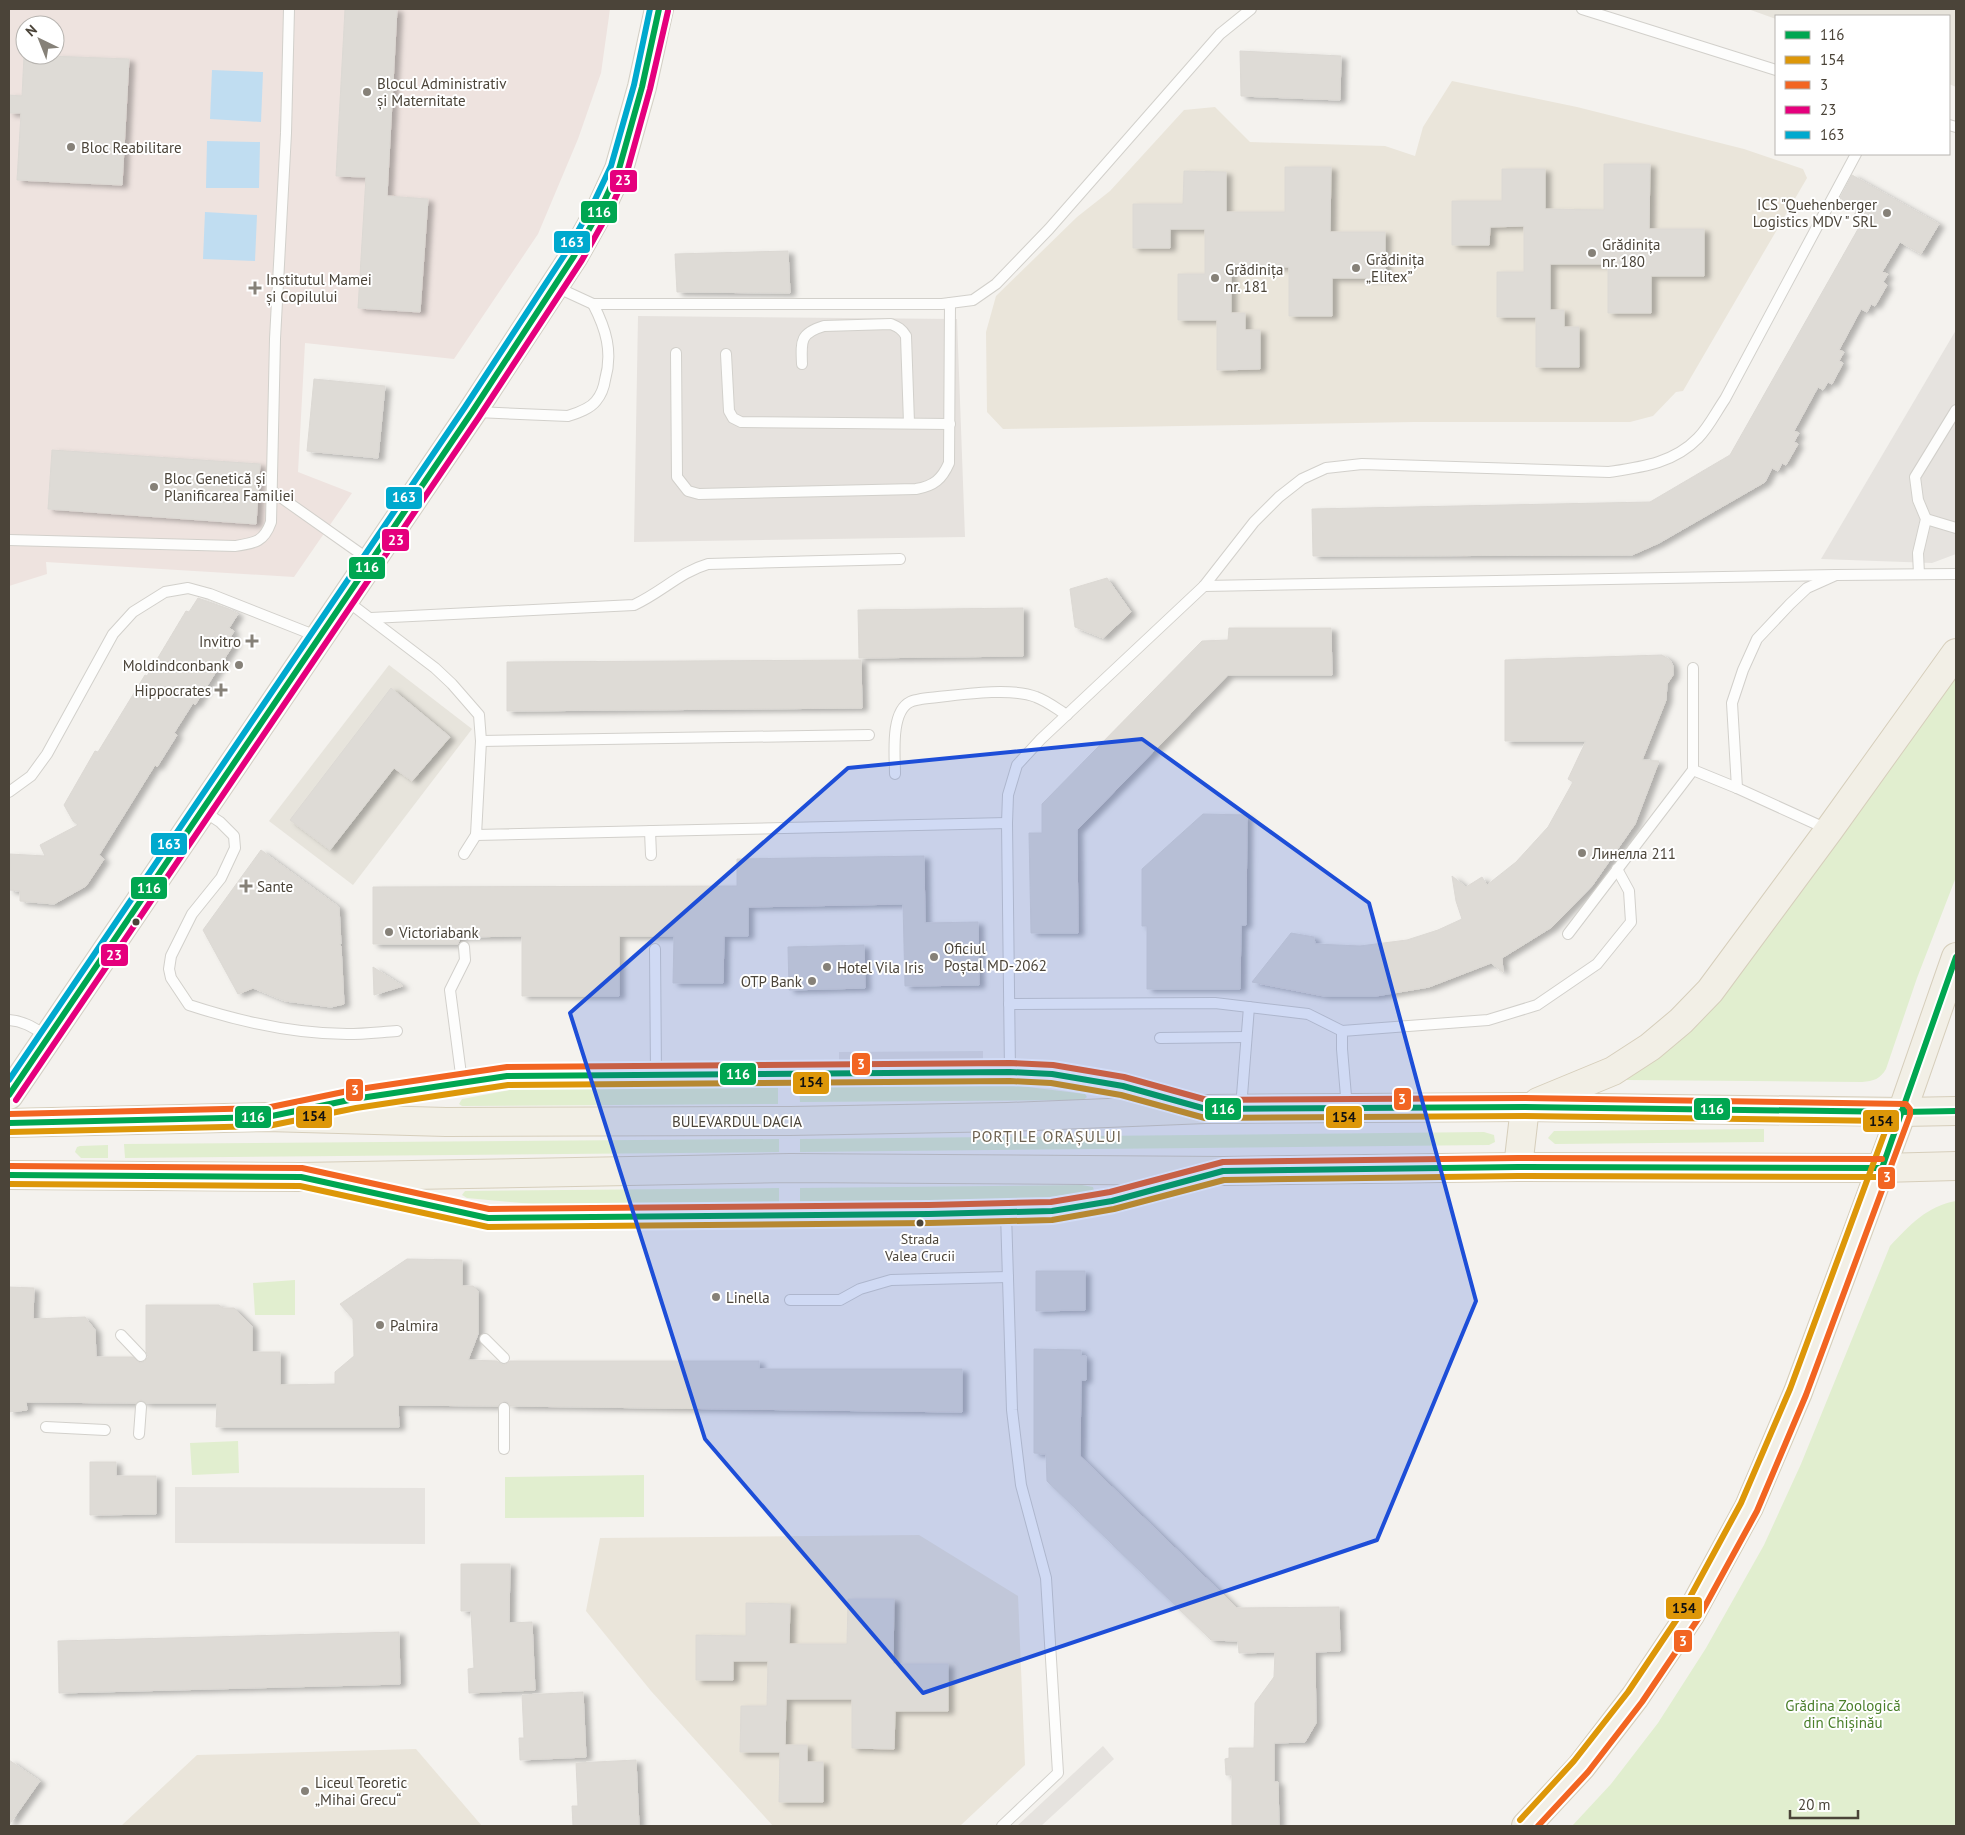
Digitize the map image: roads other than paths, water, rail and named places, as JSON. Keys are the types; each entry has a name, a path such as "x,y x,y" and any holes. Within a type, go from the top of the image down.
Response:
{"main road":[{"path":"9,1095 372,562 554,286 601,208 619,169 642,87 658,9"},
{"path":"1518,1167 1525,1107 1578,1087 1613,1071 1650,1047 1681,1021 1710,991 1956,653"},
{"path":"1526,1826 1581,1767 1635,1697 1690,1615 1749,1507 1798,1392 1882,1168 1956,956"},
{"name":"BULEVARDUL DACIA","path":"9,1123 267,1117 446,1122 790,1121 1008,1117 1241,1109 1525,1107 1902,1112 1956,1111"},
{"path":"9,1175 301,1177 790,1168 1224,1171 1518,1167 1882,1168 1956,1166"}],"street":[{"name":"BULEVARDUL DACIA","path":"267,1117 354,1099 507,1076 1010,1072 1052,1074 1123,1086 1206,1110"},
{"path":"301,1177 488,1218 1052,1211 1112,1201 1224,1171"}],"lane":[{"path":"9,540 235,546 261,540 267,534 271,522 275,338 286,133 289,9"},
{"path":"554,286 593,304 950,303 974,300 996,284 1049,229 1220,34 1251,9"},
{"path":"1582,9 1775,70"},
{"path":"1010,1072 1007,822 1008,795 1017,765 1066,715 1204,586 1254,522 1302,479 1326,468 1362,464 1609,472 1646,467 1684,450 1699,437 1725,399 1855,155"},
{"path":"676,353 677,478 688,491 708,494 916,490 937,482 944,475 948,463 950,424 950,303"},
{"path":"472,412 568,416 582,411 596,402 605,381 610,349 602,320 593,304"},
{"path":"802,364 801,343 804,337 817,328 824,326 891,324 898,326 906,336 909,424"},
{"path":"726,354 729,411 733,418 741,422 950,424"},
{"path":"1919,574 1918,552 1926,519 1918,500 1915,477 1956,410"},
{"path":"272,491 372,562"},
{"path":"1926,519 1956,528"},
{"path":"371,618 634,605 651,597 691,569 708,564 900,559"},
{"path":"1204,586 1956,574"},
{"path":"1737,788 1732,703 1742,670 1757,639 1790,604 1807,588 1836,575"},
{"path":"9,792 31,776 47,754 113,634 133,612 165,592 188,588 196,590 320,637"},
{"path":"346,600 440,673 479,715 481,741 476,834 464,854"},
{"path":"1568,934 1693,770 1693,668"},
{"path":"895,774 896,724 901,711 908,702 921,699 1010,693 1036,697 1066,715"},
{"path":"481,741 869,735"},
{"path":"1693,770 1829,830"},
{"path":"202,810 220,822 234,836 235,848 221,878 192,914 171,956 169,969 171,978 189,1005 257,1025 293,1030 348,1034 397,1031"},
{"path":"476,834 1007,822"},
{"path":"650,831 651,855"},
{"path":"1008,1004 1216,1003 1308,1014 1342,1031 1488,1020 1537,1005 1597,964 1631,922 1629,891 1617,870"},
{"path":"462,1082 450,990 464,960 464,947"},
{"path":"655,949 656,1075"},
{"path":"1241,1109 1249,1007"},
{"path":"9,1020 29,1025 48,1037"},
{"path":"1342,1031 1347,1109"},
{"path":"1160,1038 1246,1037"},
{"path":"1002,1826 1058,1773 1046,1578 1021,1485 1012,1410 1006,1213"},
{"path":"790,1300 840,1300 860,1289 891,1280 1008,1277"},
{"path":"122,1335 141,1356"},
{"path":"485,1339 504,1358"},
{"path":"139,1434 141,1407"},
{"path":"504,1408 504,1449"},
{"path":"46,1427 105,1430"}],"water":[{"path":"212,70 263,72 261,122 210,119"},
{"path":"207,141 260,142 259,188 206,188"},
{"path":"205,212 257,215 255,261 203,259"}],"place":[{"name":"Blocul Administrativ și Maternitate","path":"367,92"},
{"name":"Bloc Reabilitare","path":"71,147"},
{"name":"ICS \"Quehenberger Logistics MDV \" SRL","path":"1887,213"},
{"name":"Grădinița nr. 180","path":"1592,253"},
{"name":"Grădinița „Elitex”","path":"1356,268"},
{"name":"Grădinița nr. 181","path":"1215,278"},
{"name":"Institutul Mamei și Copilului","path":"255,288"},
{"name":"Bloc Genetică și Planificarea Familiei","path":"154,487"},
{"name":"Invitro","path":"252,641"},
{"name":"Moldindconbank","path":"239,665"},
{"name":"Hippocrates","path":"221,690"},
{"name":"Линелла 211","path":"1582,853"},
{"name":"Sante","path":"246,886"},
{"name":"Victoriabank","path":"389,932"},
{"name":"Oficiul Poștal MD-2062","path":"934,957"},
{"name":"Hotel Vila Iris","path":"827,967"},
{"name":"OTP Bank","path":"812,981"},
{"name":"Strada Valea Crucii","path":"920,1223"},
{"name":"Linella","path":"716,1297"},
{"name":"Palmira","path":"380,1325"},
{"name":"Liceul Teoretic „Mihai Grecu“","path":"305,1791"}],"district":[{"name":"PORȚILE ORAȘULUI","path":"1047,1136"}],"park label":[{"name":"Grădina Zoologică din Chișinău","path":"1843,1714"}]}
